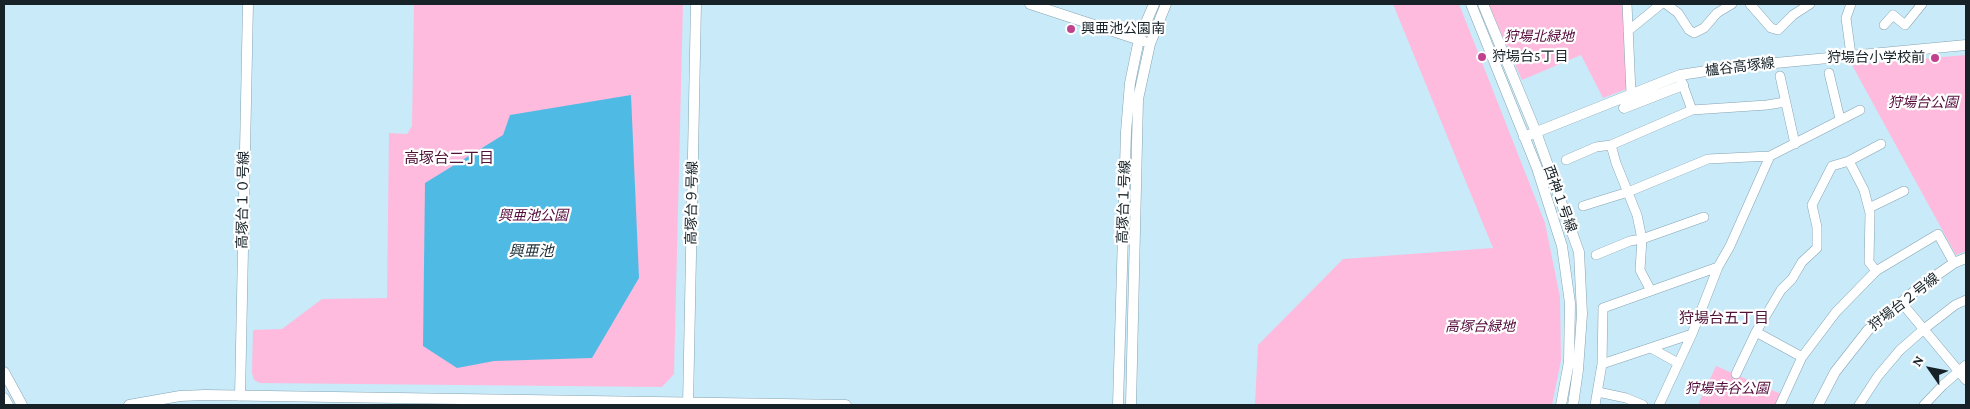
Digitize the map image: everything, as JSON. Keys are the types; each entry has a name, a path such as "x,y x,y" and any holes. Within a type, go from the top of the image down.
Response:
{"street":[{"name":"高塚台１０号線","path":"240,396 248,4"},
{"name":"高塚台９号線","path":"689,403 696,4"},
{"path":"1030,4 1150,44"},
{"name":"高塚台１号線","path":"1118,405 1126,132 1130,83 1139,40 1154,4"},
{"name":"高塚台１号線","path":"1131,405 1138,98 1150,44 1166,4"},
{"name":"西神１号線","path":"1471,4 1537,168 1562,246 1570,303 1569,362 1561,405"},
{"name":"西神１号線","path":"1483,4 1536,132 1579,252 1582,314 1578,370 1573,405"},
{"path":"1627,4 1631,93"},
{"path":"1628,30 1661,4"},
{"path":"1666,4 1678,13 1689,30 1694,33 1704,28 1717,13 1732,4"},
{"path":"1750,4 1771,28 1778,30 1810,4"},
{"path":"1850,4 1846,18 1851,55"},
{"path":"1884,25 1893,15 1904,25 1922,4"},
{"name":"櫨谷高塚線","path":"1524,137 1680,75 1733,67 1966,45"},
{"path":"1829,73 1840,119"},
{"path":"1680,75 1692,110"},
{"path":"1780,76 1795,144"},
{"path":"1624,108 1683,85"},
{"path":"1566,160 1596,147 1611,145 1692,110 1785,102"},
{"path":"1583,206 1628,192 1708,159 1770,156 1860,110"},
{"path":"1736,374 1756,332 1781,290 1792,279 1802,262 1816,248 1817,227 1812,205 1832,166 1849,161 1881,144"},
{"path":"1611,145 1637,216 1642,239 1640,270 1650,291"},
{"path":"1659,405 1692,334 1718,267 1730,246 1770,156"},
{"path":"1849,161 1864,190 1869,208 1869,262 1876,271"},
{"path":"1869,208 1904,191"},
{"path":"1596,254 1704,217"},
{"path":"1780,405 1802,357 1836,312 1876,271 1938,234 1954,263"},
{"name":"狩場台２号線","path":"1818,405 1835,372 1868,330 1901,302 1954,263 1966,258"},
{"path":"1595,405 1602,364 1603,308 1718,267"},
{"path":"1859,405 1883,370 1900,350 1955,305 1966,300"},
{"path":"1901,302 1962,368 1966,380"},
{"path":"1756,332 1802,357"},
{"path":"1602,364 1692,334"},
{"path":"1650,348 1678,363"},
{"path":"1924,405 1962,368"},
{"path":"4,372 22,405"},
{"path":"1598,392 1626,398 1644,405"},
{"path":"129,405 180,396 518,403 846,405"},
{"path":"4,398 8,405"}],"green space":[{"name":"興亜池公園","path":"414,4 683,4 674,374 662,387 260,383 254,380 252,373 253,330 282,329 322,299 387,298 389,133 407,134 412,126"},
{"name":"高塚台緑地","path":"1393,4 1459,4 1545,223 1560,297 1561,360 1552,405 1255,405 1258,345 1343,259 1493,248"},
{"name":"狩場北緑地","path":"1488,4 1624,4 1627,89 1603,98 1581,55 1522,80"},
{"name":"狩場台公園","path":"1966,55 1966,251 1956,255 1852,65"},
{"name":"狩場寺谷公園","path":"1716,366 1781,394 1775,405 1698,405"}],"water":[{"name":"興亜池","path":"631,95 639,278 592,358 494,361 457,368 423,346 425,183 503,135 510,115"}],"place":[{"name":"興亜池公園南","path":"1071,29"},
{"name":"狩場台5丁目","path":"1482,57"},
{"name":"狩場台小学校前","path":"1935,58"}],"district":[{"name":"高塚台二丁目","path":"449,158"},
{"name":"狩場台五丁目","path":"1724,318"}]}
